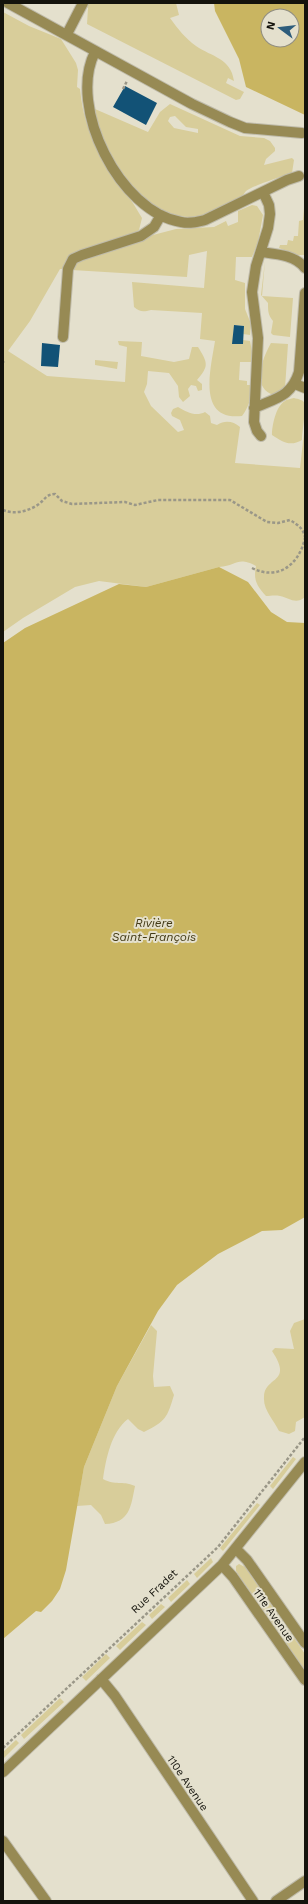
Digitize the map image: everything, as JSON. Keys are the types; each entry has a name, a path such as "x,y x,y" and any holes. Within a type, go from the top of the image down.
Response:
{"street":[{"path":"8,3 67,34 95,52 192,104 240,126 259,130 302,133"},
{"path":"67,34 83,3"},
{"path":"95,52 88,70 87,83 93,125 110,163 125,185 151,210 181,222 192,223 205,220 287,180 299,176"},
{"path":"261,436 257,432 254,422 258,338 252,292 254,277 270,214 269,205 263,192"},
{"path":"63,337 68,269 73,259 141,236 154,227 161,215"},
{"path":"261,252 289,257 299,262 305,268"},
{"path":"254,408 284,395 295,384 299,372 303,336 305,293"},
{"path":"295,384 305,388"},
{"path":"3,1772 222,1565 305,1462"},
{"name":"111e Avenue","path":"236,1549 247,1560 305,1643"},
{"name":"111e Avenue","path":"222,1565 233,1577 305,1680"},
{"name":"110e Avenue","path":"101,1679 115,1696 253,1901"},
{"path":"3,1841 46,1901"},
{"path":"276,1901 305,1880"}],"path":[{"path":"3,510 18,512 31,508 50,494 55,494 62,501 72,504 125,502 135,505 158,500 230,500 267,522 278,523 290,520 298,524 303,531 305,538 295,561 285,570 272,574 261,572 252,568"},
{"name":"Rue Fradet","path":"3,1748 218,1547 305,1437"}],"shaded area":[{"path":"88,3 176,3 179,15 170,18 192,43 220,59 229,67 234,81 228,78 226,83 244,92 240,99 236,100 87,24 88,8 86,6"},
{"path":"3,12 29,26 61,39 76,63 78,70 77,87 80,89 84,114 95,142 142,218 139,230 132,235 64,269 60,269 30,321 8,351 47,376 125,382 127,347 119,345 118,341 142,342 141,356 174,362 189,359 192,347 198,347 206,364 204,371 197,380 202,384 202,390 198,391 196,386 191,385 188,389 190,396 183,402 179,397 178,386 169,373 148,371 147,384 144,392 151,406 178,432 184,430 180,420 172,416 171,413 173,409 178,407 195,414 205,412 210,416 211,423 217,425 223,422 235,423 240,427 235,463 300,468 305,424 305,597 302,599 296,601 280,596 266,596 260,589 255,579 256,566 250,563 237,562 146,587 99,581 75,587 23,618 3,632"},
{"path":"170,104 240,136 264,138 270,141 275,148 275,151 266,159 264,165 292,158 294,160 292,173 250,189 246,191 237,201 208,213 198,216 182,216 166,212 152,203 125,177 106,147 99,130 95,109 148,132 160,112","holes":["175,116 186,127 198,129 198,133 174,128 168,121 170,117"]},
{"path":"305,197 305,255 297,255 279,248 280,245 287,245 288,240 293,241 294,236 298,236 299,221 303,220"},
{"path":"252,205 257,206 263,215 258,242 252,257 236,257 235,280 245,283 245,309 251,324 250,335 243,334 244,326 234,325 233,344 242,344 243,340 250,341 254,362 240,362 239,380 247,381 247,385 252,385 252,393 242,416 227,415 218,410 212,402 210,378 215,341 200,339 202,313 151,310 142,311 134,307 132,282 204,288 207,251 189,255 187,277 72,270 75,264 81,259 137,242 153,235 176,229 214,227 226,221 228,226 238,222 238,211"},
{"path":"265,261 262,296 293,298 290,337 273,335 271,333 273,321 270,317 268,303 261,295"},
{"path":"271,343 288,344 285,388 274,395 262,386 260,379 262,364"},
{"path":"95,360 118,362 117,369 95,365"},
{"path":"294,398 301,400 305,404 302,440 294,443 287,443 272,435 272,431 275,416 279,407 286,400"},
{"path":"305,1319 305,1417 296,1422 295,1431 289,1434 279,1431 267,1411 264,1397 265,1390 279,1375 280,1369 278,1362 272,1351 275,1348 294,1349 290,1331 294,1323"},
{"path":"151,1325 157,1331 153,1376 154,1387 170,1386 174,1395 165,1418 157,1425 144,1432 138,1429 128,1419 122,1424 113,1438 103,1479 135,1486 128,1512 120,1520 105,1524 101,1515 91,1505 77,1506 84,1467 117,1386"},
{"path":"293,1457 296,1459 273,1489 270,1486"},
{"path":"257,1503 260,1505 223,1551 220,1548"},
{"path":"211,1558 213,1562 197,1578 194,1574"},
{"path":"239,1564 245,1567 305,1654 305,1670 236,1571 236,1566"},
{"path":"187,1580 190,1584 171,1602 168,1598"},
{"path":"161,1604 165,1607 152,1619 149,1615"},
{"path":"142,1622 146,1625 120,1650 116,1646"},
{"path":"106,1654 110,1658 86,1681 82,1677"},
{"path":"60,1698 64,1702 24,1739 21,1735"},
{"path":"16,1740 19,1743 3,1759 3,1752"}],"water":[{"path":"214,3 305,3 305,115 246,87 239,59 215,11"},
{"name":"Rivière Saint-François","path":"219,567 248,582 271,612 287,622 305,623 305,1217 282,1230 262,1231 218,1254 177,1285 158,1311 117,1386 84,1467 66,1570 60,1589 52,1601 41,1612 36,1611 3,1639 3,643 25,628 119,584 146,587"}],"building":[{"path":"125,86 157,103 146,125 113,107"},
{"path":"234,325 244,326 243,344 232,344"},
{"path":"42,343 60,345 58,367 41,366"}]}
